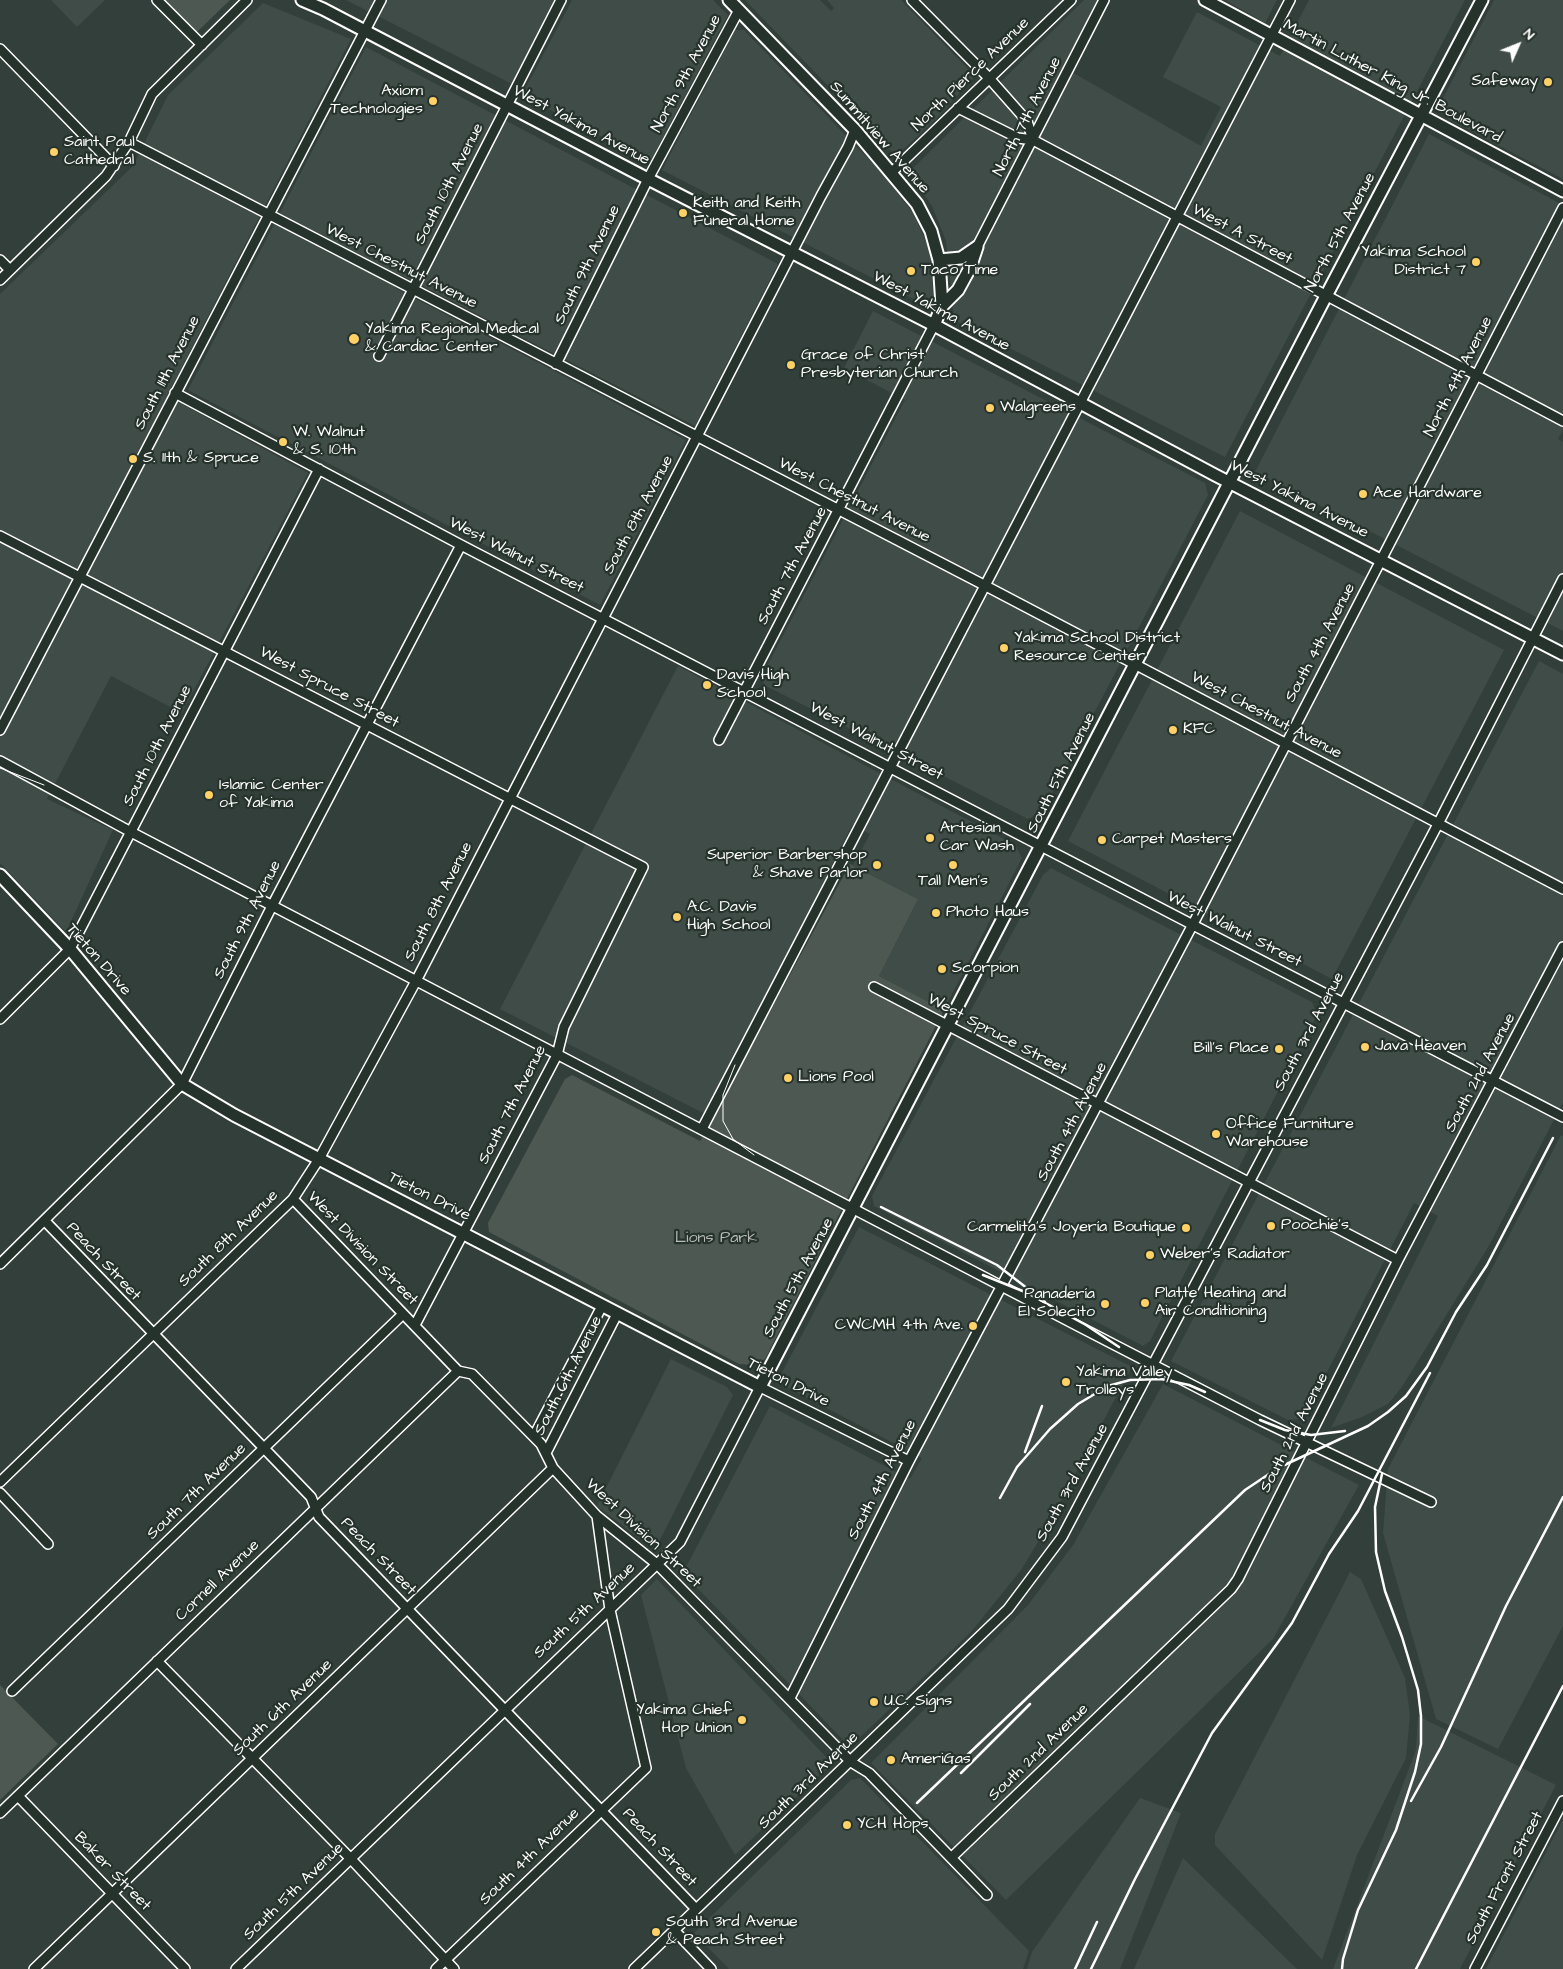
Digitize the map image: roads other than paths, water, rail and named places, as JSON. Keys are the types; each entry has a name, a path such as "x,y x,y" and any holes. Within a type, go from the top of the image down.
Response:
{"main road":[{"name":"West Yakima Avenue","path":"302,0 934,325 1230,483 1563,654"},
{"name":"Summitview Avenue","path":"730,0 855,130 908,191 926,219 938,260 942,306 934,325"},
{"name":"Martin Luther King Jr. Boulevard","path":"1205,0 1563,192"},
{"name":"North 5th Avenue","path":"1230,483 1482,0"},
{"path":"938,260 961,258 977,247"},
{"path":"942,306 958,290 970,268 977,247"},
{"name":"South 5th Avenue","path":"760,1387 1230,483"},
{"name":"Tieton Drive","path":"0,875 70,949 182,1084 234,1115 760,1387"}],"street":[{"path":"157,0 202,45"},
{"path":"0,280 114,166 129,142 152,94 247,0"},
{"name":"South 11th Avenue","path":"0,730 380,0"},
{"name":"South 10th Avenue","path":"379,356 561,0"},
{"path":"912,0 989,78 1027,121 1033,140"},
{"name":"North Pierce Avenue","path":"892,172 1071,0"},
{"name":"North 7th Avenue","path":"977,247 1104,0"},
{"path":"702,1129 1290,0"},
{"name":"North 9th Avenue","path":"648,179 739,10"},
{"path":"0,49 114,166"},
{"name":"West A Street","path":"958,108 1018,138 1033,140 1563,421"},
{"name":"South 8th Avenue","path":"0,1482 293,1199 319,1159 416,981 602,618 848,148 855,130"},
{"name":"West Chestnut Avenue","path":"129,142 1286,742 1563,889"},
{"name":"South 9th Avenue","path":"556,364 648,179"},
{"name":"North 4th Avenue","path":"1382,560 1563,208"},
{"path":"0,260 10,270"},
{"name":"South 7th Avenue","path":"719,740 934,325"},
{"name":"West Walnut Street","path":"175,393 461,545 1563,1117"},
{"name":"South 10th Avenue","path":"0,1019 70,949 319,470"},
{"name":"West Spruce Street","path":"0,536 643,867"},
{"name":"South 9th Avenue","path":"0,1264 182,1084 272,906 461,545"},
{"name":"South 4th Avenue","path":"790,1698 909,1461 1004,1286 1382,560"},
{"name":"South 3rd Avenue","path":"634,1969 1008,1609 1062,1537 1154,1365 1342,1001 1438,824 1563,579"},
{"path":"0,761 272,906 1260,1420 1431,1502"},
{"name":"South 7th Avenue","path":"414,1325 464,1234 557,1055 564,1027 643,867"},
{"name":"South 2nd Avenue","path":"952,1857 1231,1589 1307,1443 1398,1260 1563,947"},
{"name":"West Spruce Street","path":"874,987 1098,1106 1398,1260"},
{"name":"West Division Street","path":"293,1199 458,1371 472,1374 534,1436 547,1452 553,1468 597,1516 658,1565 851,1762 868,1773 987,1895"},
{"name":"Peach Street","path":"45,1221 152,1335 311,1497 319,1518 696,1909"},
{"name":"South 6th Avenue","path":"534,1436 602,1306"},
{"name":"South 7th Avenue","path":"12,1691 403,1314"},
{"name":"South 6th Avenue","path":"547,1452 617,1314"},
{"name":"Cornell Avenue","path":"0,1813 458,1371"},
{"name":"Tieton Drive","path":"760,1387 909,1461"},
{"name":"South 5th Avenue","path":"236,1969 680,1542 760,1387"},
{"name":"South 6th Avenue","path":"34,1969 553,1468"},
{"path":"0,1493 48,1544"},
{"path":"597,1516 610,1610"},
{"name":"South 4th Avenue","path":"436,1969 646,1768 610,1610"},
{"path":"157,1661 351,1859 454,1969"},
{"name":"Baker Street","path":"18,1796 184,1969"},
{"name":"South Front Street","path":"1474,1969 1562,1804"},
{"path":"674,1930 711,1969"}],"tram line":[{"path":"0,768 44,785"},
{"path":"735,1065 723,1095 723,1121 733,1139 754,1155"}],"railway":[{"path":"917,1803 1245,1490 1278,1468 1368,1426 1406,1396 1427,1367 1456,1312 1487,1265 1553,1138"},
{"path":"881,1207 997,1265 1045,1302"},
{"path":"983,1275 1025,1292"},
{"path":"1040,1300 1086,1325 1119,1347"},
{"path":"1091,1969 1135,1879 1212,1733 1292,1623 1329,1554 1358,1511 1430,1373"},
{"path":"1000,1498 1017,1467 1050,1429 1078,1404 1108,1386 1130,1380 1161,1379 1189,1385 1205,1392"},
{"path":"1025,1452 1042,1406"},
{"path":"1260,1420 1285,1430 1311,1435 1345,1431"},
{"path":"1342,1969 1343,1959 1358,1910 1396,1830 1415,1772 1421,1744 1421,1716 1418,1690 1402,1637 1385,1591 1376,1552 1375,1507 1382,1474"},
{"path":"1411,1801 1441,1747 1506,1606 1563,1497"},
{"path":"1416,1969 1563,1686"},
{"path":"961,1773 1030,1704"},
{"path":"1075,1969 1097,1922"}],"place":[{"name":"Safeway","path":"1548,82"},
{"name":"Axiom Technologies","path":"433,101"},
{"name":"Saint Paul Cathedral","path":"54,152"},
{"name":"Keith and Keith Funeral Home","path":"683,213"},
{"name":"Yakima School District 7","path":"1476,262"},
{"name":"Taco Time","path":"911,271"},
{"name":"Yakima Regional Medical & Cardiac Center","path":"354,339"},
{"name":"Grace of Christ Presbyterian Church","path":"791,365"},
{"name":"Walgreens","path":"990,408"},
{"name":"W. Walnut & S. 10th","path":"283,442"},
{"name":"S. 11th & Spruce","path":"133,459"},
{"name":"Ace Hardware","path":"1363,494"},
{"name":"Yakima School District Resource Center","path":"1004,648"},
{"name":"Davis High School","path":"707,685"},
{"name":"KFC","path":"1173,730"},
{"name":"Islamic Center of Yakima","path":"209,795"},
{"name":"Artesian Car Wash","path":"930,838"},
{"name":"Carpet Masters","path":"1102,840"},
{"name":"Superior Barbershop & Shave Parlor","path":"877,865"},
{"name":"Tall Men's","path":"953,865"},
{"name":"Photo Haus","path":"936,913"},
{"name":"A.C. Davis High School","path":"677,917"},
{"name":"Scorpion","path":"942,969"},
{"name":"Java Heaven","path":"1365,1047"},
{"name":"Bill's Place","path":"1279,1049"},
{"name":"Lions Pool","path":"788,1078"},
{"name":"Office Furniture Warehouse","path":"1216,1134"},
{"name":"Poochie's","path":"1271,1226"},
{"name":"Carmelita's Joyería Boutique","path":"1186,1228"},
{"name":"Weber's Radiator","path":"1150,1255"},
{"name":"Platte Heating and Air Conditioning","path":"1145,1303"},
{"name":"Panadería El Solecito","path":"1105,1304"},
{"name":"CWCMH 4th Ave.","path":"973,1326"},
{"name":"Yakima Valley Trolleys","path":"1066,1382"},
{"name":"U.C. Signs","path":"874,1702"},
{"name":"Yakima Chief Hop Union","path":"742,1720"},
{"name":"AmeriGas","path":"891,1760"},
{"name":"YCH Hops","path":"847,1825"},
{"name":"South 3rd Avenue & Peach Street","path":"656,1932"}],"park label":[{"name":"Lions Park","path":"716,1239"}]}
